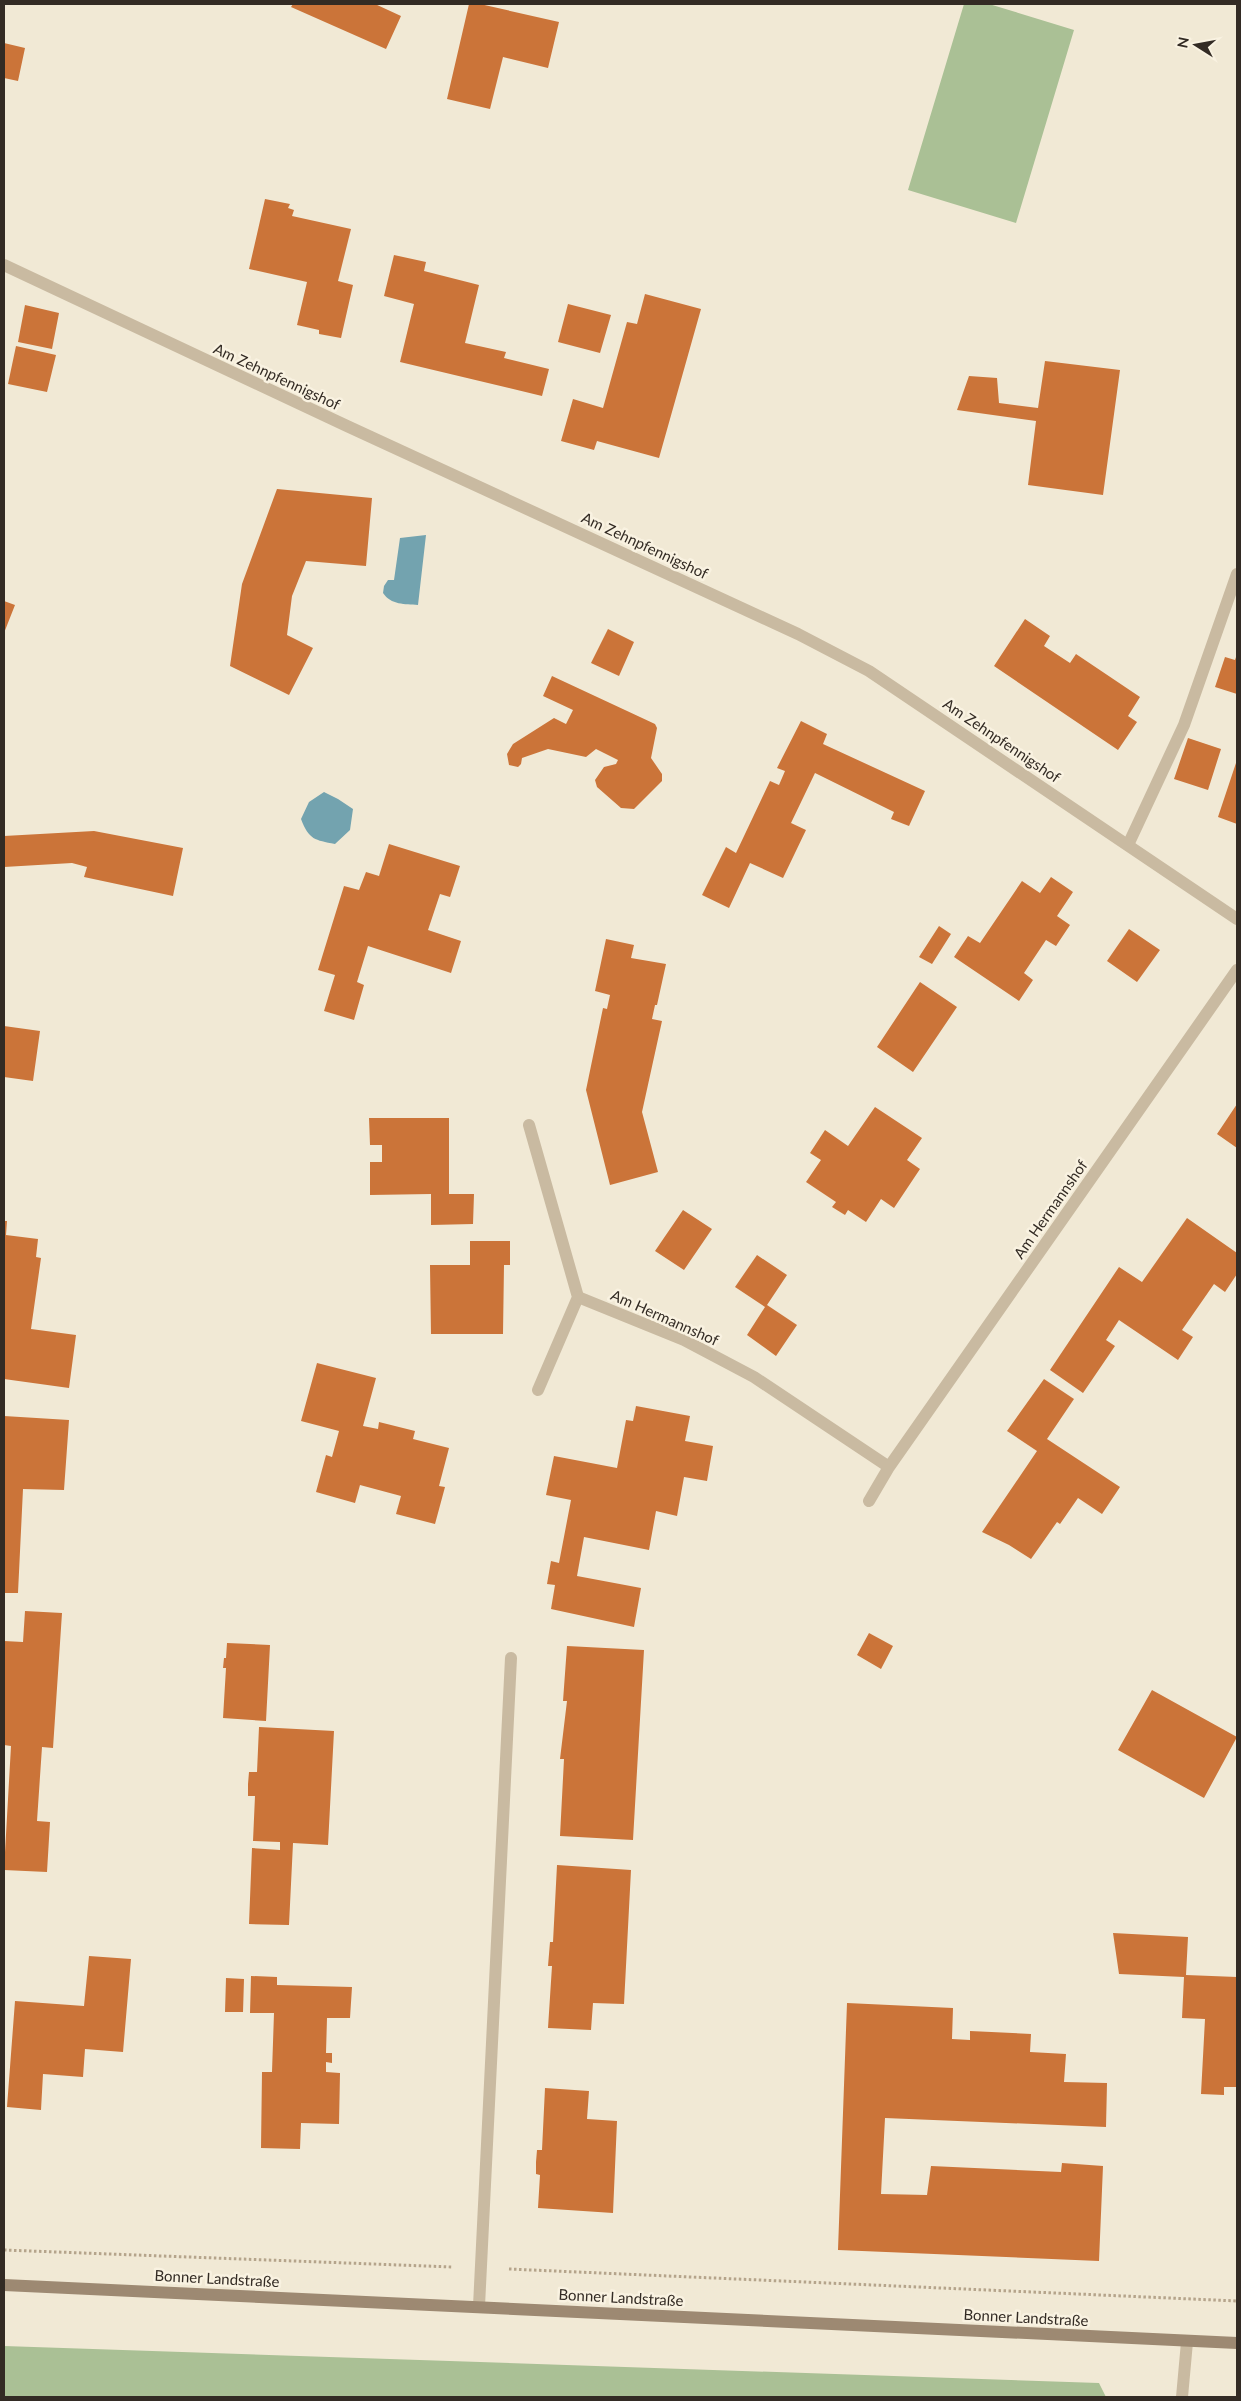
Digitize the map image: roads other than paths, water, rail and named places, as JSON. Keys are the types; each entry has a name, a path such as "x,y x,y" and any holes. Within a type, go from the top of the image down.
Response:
{"main road":[{"name":"Bonner Landstraße","path":"4,2285 1237,2343"}],"street":[{"name":"Am Zehnpfennigshof","path":"4,264 347,426 798,634 869,671 1237,919"},
{"path":"1128,845 1184,725 1237,574"},
{"name":"Am Hermannshof","path":"869,1501 889,1467 1237,970"},
{"path":"529,1125 578,1297 538,1390"},
{"name":"Am Hermannshof","path":"578,1297 684,1340 754,1377 889,1467"},
{"path":"479,2306 511,1658"},
{"path":"1182,2397 1187,2342"}],"water":[{"path":"426,535 418,605 390,600 383,593 384,586 388,580 394,580 400,538"},
{"path":"324,792 353,809 350,830 335,844 314,838 307,831 301,819 309,802"}]}
